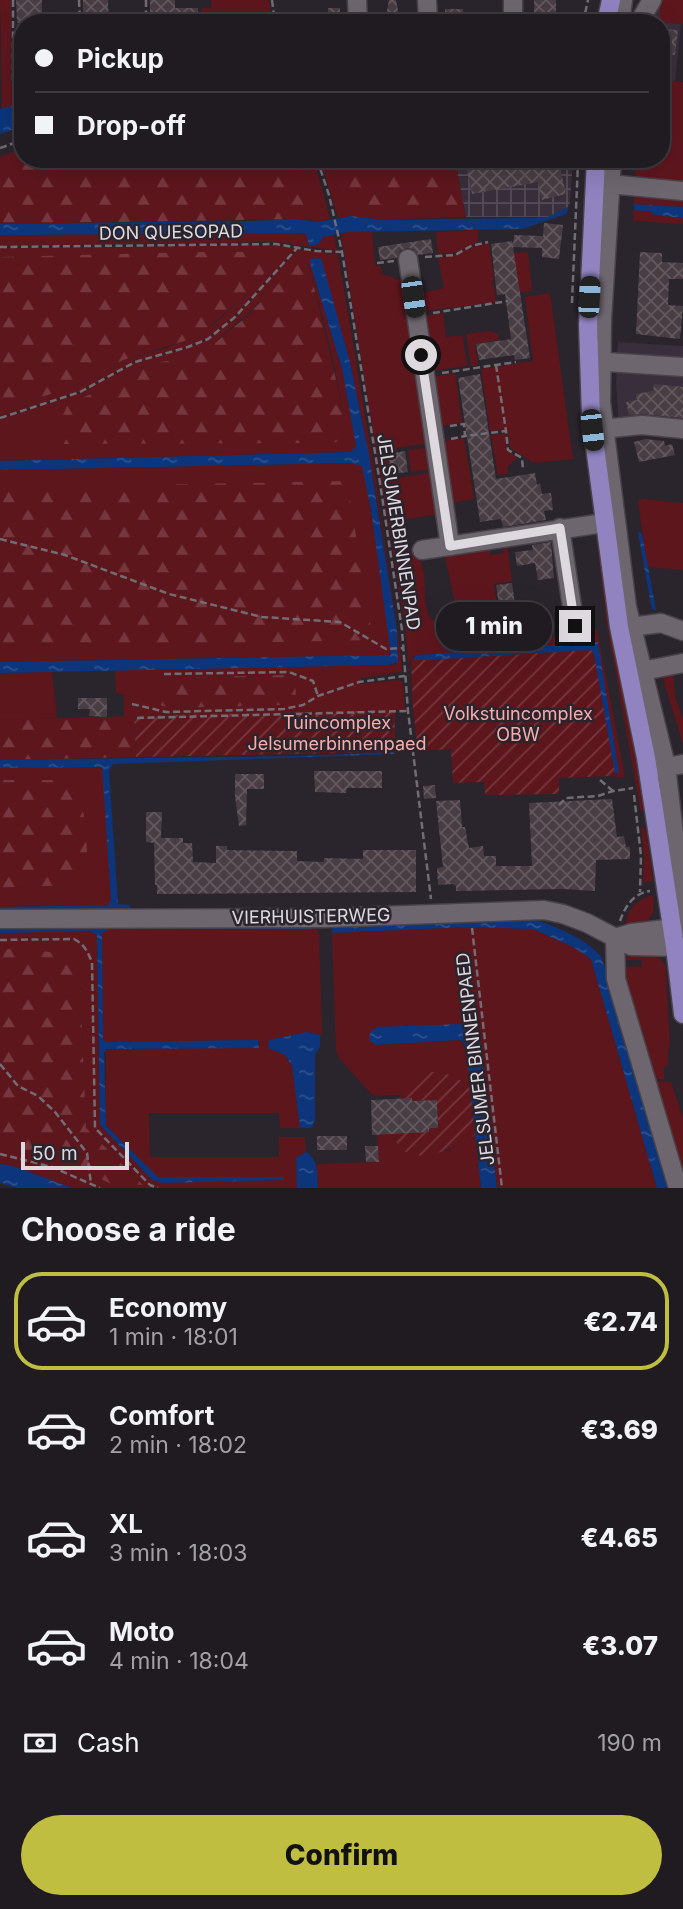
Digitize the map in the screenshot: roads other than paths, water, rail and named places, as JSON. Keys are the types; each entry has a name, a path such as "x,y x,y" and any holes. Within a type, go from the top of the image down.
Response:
{"main road":[{"path":"599,168 603,183 594,361 603,429 604,523 619,627 636,672 648,770 678,928 683,1014"}],"street":[{"path":"609,168 603,183 683,191"},
{"path":"408,259 450,546"},
{"path":"594,361 683,367"},
{"path":"603,429 642,425 683,429"},
{"path":"603,429 683,438"},
{"path":"603,429 636,672 674,765 683,910"},
{"path":"422,550 604,523"},
{"path":"560,528 575,626"},
{"path":"631,627 661,623 683,631"},
{"path":"636,672 683,663"},
{"path":"648,770 674,765"},
{"name":"VIERHUISTERWEG","path":"0,919 324,918 544,910 563,914 631,946 679,947"},
{"path":"678,928 615,937 616,979 678,1188"}],"water":[{"path":"14,105 14,129 0,134 0,109"},
{"path":"634,204 683,207 683,218 634,210"},
{"path":"568,207 567,213 563,215 522,229 348,232 323,237 319,244 309,246 304,233 0,235 0,224 296,219 318,222 351,216 382,220 537,218 548,217"},
{"path":"321,258 350,362 369,455 397,631 398,662 388,665 0,673 0,662 391,655 371,510 362,466 350,463 0,470 0,461 351,452 356,446 342,369 310,263 310,259"},
{"path":"640,532 656,610 653,610 651,605 638,533"},
{"path":"598,642 619,773 615,773 594,654 591,650 429,660 413,658 418,655"},
{"path":"395,754 113,764 109,771 118,904 129,905 132,909 0,912 0,907 108,905 111,899 102,767 0,768 0,760 303,756"},
{"path":"533,919 579,939 602,958 667,1188 657,1188 591,959 573,947 533,929 472,927 331,933 333,925"},
{"path":"0,925 316,925 317,927 312,929 109,929 102,933 103,1039 106,1042 258,1040 259,1048 107,1049 104,1053 106,1126 158,1177 284,1177 284,1180 163,1183 152,1180 100,1125 97,935 90,931 0,933"},
{"path":"462,1024 474,1029 480,1040 497,1188 481,1188 463,1042 460,1040 376,1045 370,1041 371,1032 378,1027"},
{"path":"307,1032 320,1035 320,1047 315,1054 315,1121 311,1128 300,1128 292,1066 285,1055 268,1048 269,1040"},
{"path":"306,1152 315,1163 318,1188 297,1188 296,1158"},
{"path":"0,1164 13,1166 72,1188 17,1188 0,1183"}],"park label":[{"name":"Volkstuincomplex OBW","path":"518,723"},
{"name":"Tuincomplex Jelsumerbinnenpaed","path":"337,732"}]}
